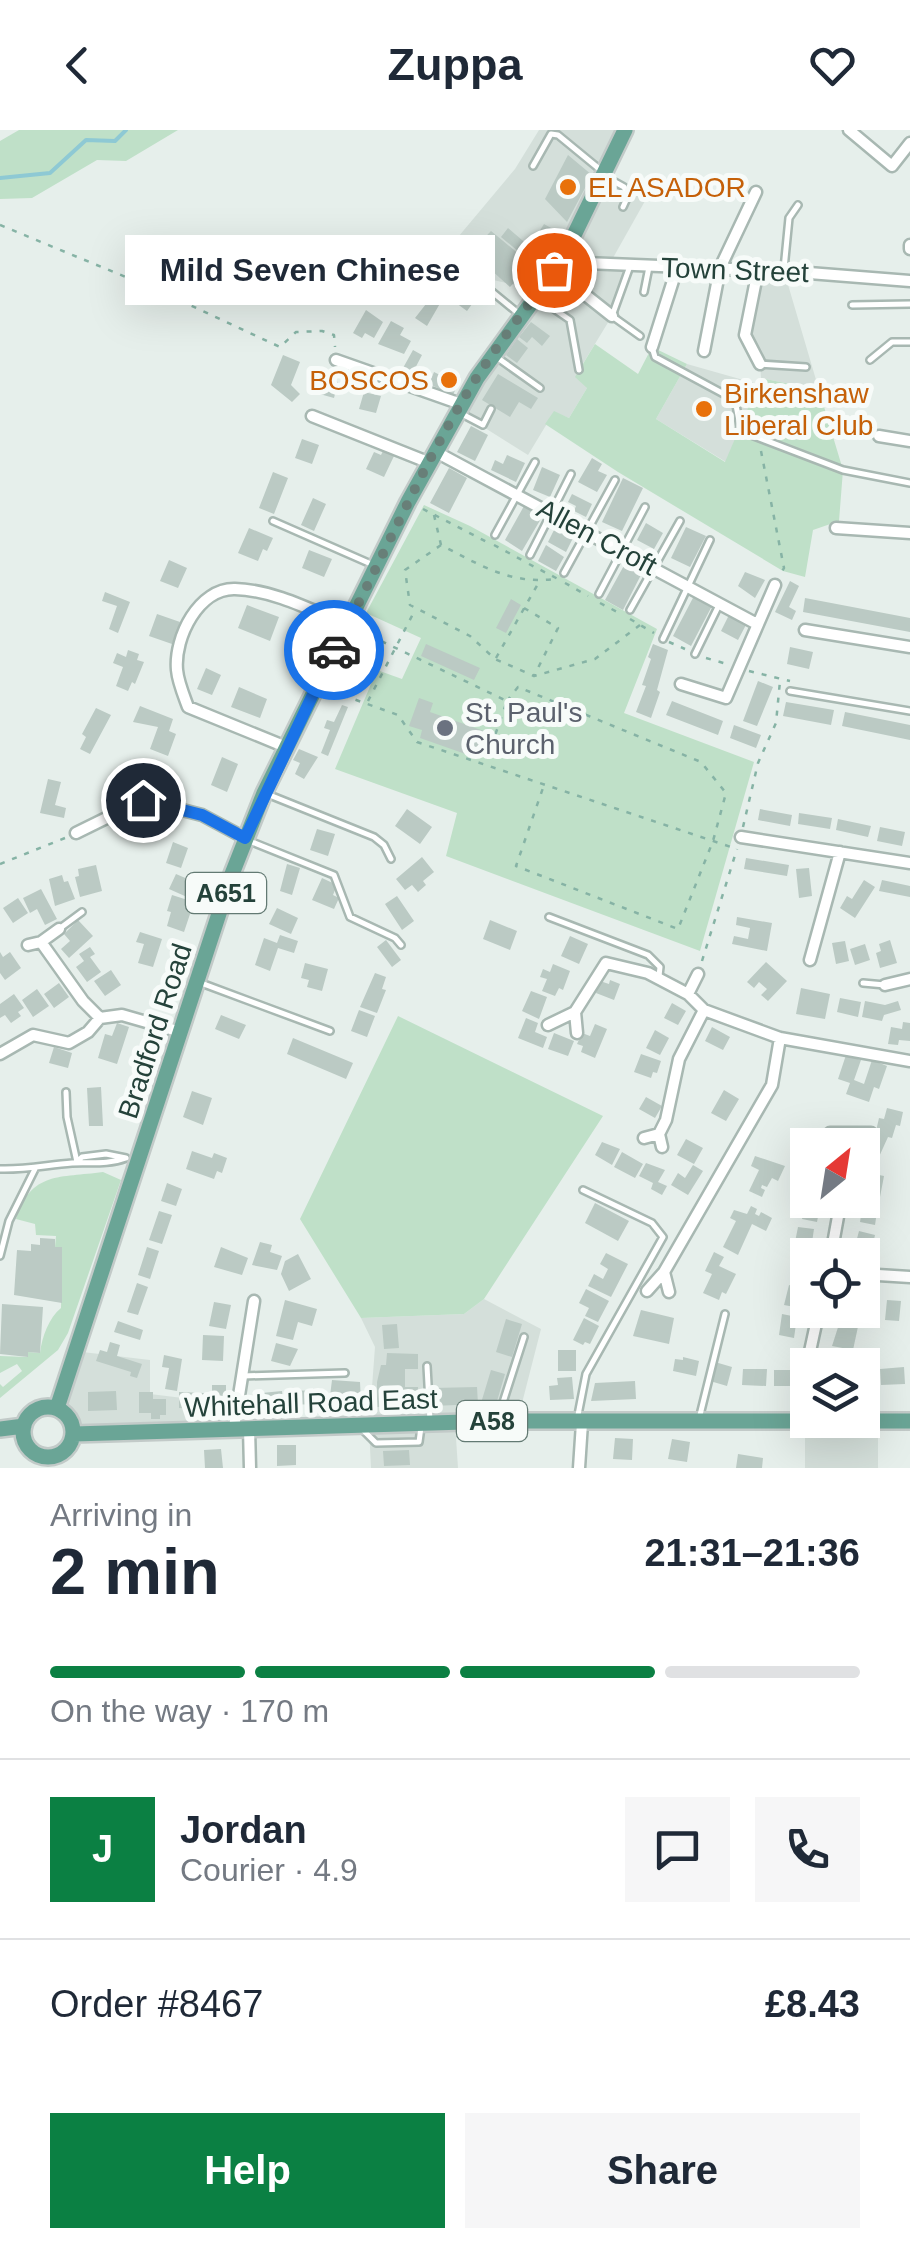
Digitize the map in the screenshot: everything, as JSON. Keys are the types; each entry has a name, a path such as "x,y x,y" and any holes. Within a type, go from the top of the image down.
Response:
{"main road":[{"name":"Bradford Road","path":"57,1408 132,1160 264,793 375,566 459,408 557,266 625,130"},
{"path":"40,1408 57,1408 69,1418 74,1434 60,1455 40,1462 26,1445 24,1426 40,1408"},
{"name":"Whitehall Road East","path":"74,1434 497,1420 790,1422"},
{"name":"Whitehall Road East","path":"880,1421 910,1421"},
{"path":"0,1429 24,1426"}],"street":[{"path":"849,130 892,166 910,144"},
{"path":"704,351 720,268 756,192"},
{"path":"557,266 612,316"},
{"name":"Town Street","path":"557,266 720,268 910,282"},
{"path":"652,347 677,268"},
{"path":"758,270 745,335 760,364"},
{"path":"336,360 459,408"},
{"path":"312,416 433,457"},
{"path":"880,436 910,441"},
{"name":"Allen Croft","path":"433,457 518,494 757,624"},
{"path":"836,528 910,533"},
{"path":"681,684 726,698 775,585"},
{"path":"286,746 188,708 177,668 188,620 206,598 232,588 281,598 347,626"},
{"path":"806,630 910,647"},
{"path":"76,833 143,800 202,815 245,838"},
{"path":"739,843 910,863"},
{"path":"810,960 840,852"},
{"path":"28,945 41,942 59,929"},
{"path":"41,942 83,1001 100,1018"},
{"path":"548,1025 575,1012 606,962 659,979 688,994 704,1010 780,1038 910,1061"},
{"path":"688,994 698,974"},
{"path":"885,985 910,979"},
{"path":"662,1147 659,1134 666,1120 678,1059 704,1010"},
{"path":"575,1012 577,1032"},
{"path":"0,1054 33,1035 68,1043 88,1032 100,1018 122,1015 181,1032"},
{"path":"647,1291 664,1272 772,1085 780,1038"},
{"path":"644,1138 659,1134"},
{"path":"664,1272 669,1292"},
{"path":"880,1275 910,1277"},
{"path":"250,1468 242,1428 243,1376 254,1301"},
{"path":"578,1468 579,1423"}],"lane":[{"path":"533,166 551,134 558,135 624,187 628,196 623,208"},
{"path":"784,271 789,218 798,205"},
{"path":"630,266 612,316 640,336"},
{"path":"462,267 520,316"},
{"path":"644,292 648,267"},
{"path":"535,296 570,320 579,370"},
{"path":"852,305 910,304"},
{"path":"870,360 892,342 910,342"},
{"path":"652,347 655,357 735,400 741,431 843,470 910,484"},
{"path":"493,354 540,388"},
{"path":"760,364 806,367"},
{"path":"459,408 483,425 491,410"},
{"path":"495,535 535,462"},
{"path":"530,555 571,474"},
{"path":"564,573 615,480"},
{"path":"599,594 645,507"},
{"path":"273,521 375,566"},
{"path":"630,610 680,521"},
{"path":"664,638 710,540"},
{"path":"695,654 720,603"},
{"path":"790,691 910,711"},
{"path":"264,793 374,838 384,845 391,859"},
{"path":"245,838 334,875 350,917 395,938 401,945"},
{"path":"59,929 82,912"},
{"path":"549,917 648,956 660,968 659,979"},
{"path":"198,982 330,1031"},
{"path":"862,983 885,985"},
{"path":"66,1092 66,1118 77,1162"},
{"path":"0,1169 35,1168 106,1154 132,1160"},
{"path":"0,1256 8,1221 35,1168"},
{"path":"579,1423 586,1374 663,1236 652,1223 583,1190"},
{"path":"698,1422 725,1314"},
{"path":"497,1420 524,1337"},
{"path":"426,1366 426,1424"},
{"path":"243,1376 345,1373"}],"path":[{"path":"0,225 162,292 280,347 296,332 334,334 336,360"},
{"path":"758,437 784,568 775,585"},
{"path":"408,502 695,654 799,682"},
{"path":"434,514 441,545 501,576 539,581 564,573"},
{"path":"441,545 406,570 410,604 470,636 495,659 534,676 595,659 640,625"},
{"path":"495,659 539,581"},
{"path":"524,608 558,628 534,676"},
{"path":"366,704 415,609"},
{"path":"347,626 507,701"},
{"path":"316,686 398,716 418,742 712,840 739,843"},
{"path":"485,765 507,701 518,687 700,762 726,793 678,929 516,866 544,784"},
{"path":"0,864 76,833"}],"shaded area":[{"path":"539,130 625,130 606,171 645,201 609,265 630,266 612,316 579,370 587,388 569,418 554,412 528,455 458,411 539,290 433,267 515,169"},
{"path":"758,270 784,271 819,390 761,378 760,363 745,335"},
{"path":"687,364 761,385 726,462 656,419"},
{"path":"484,1299 541,1329 521,1407 455,1423 458,1468 371,1468 369,1427 375,1347 361,1318 464,1314"},
{"path":"74,1351 150,1360 150,1394 191,1399 196,1432 74,1434 69,1418 57,1408"},
{"path":"805,1438 878,1438 878,1468 805,1468"}],"green space":[{"path":"19,130 178,130 126,161 97,160 32,198 0,199 0,141"},
{"path":"595,344 638,374 652,347 687,364 656,419 725,462 761,378 819,390 843,470 839,521 813,530 805,577 783,571 545,424 554,411 569,418 587,388 575,377"},
{"path":"424,505 470,526 657,629 624,713 754,762 700,951 446,856 457,813 335,769 377,670 402,679 421,638 366,613"},
{"path":"398,1016 603,1116 484,1299 464,1314 361,1318 300,1219"},
{"path":"103,1172 121,1180 68,1333 58,1350 0,1398 0,1384 3,1387 22,1371 17,1364 0,1373 0,1356 27,1357 28,1352 40,1353 47,1328 61,1308 62,1248 55,1247 56,1236 36,1235 35,1224 16,1219 22,1203 30,1192 49,1180"}],"building":[{"name":"EL ASADOR","path":"568,155 592,175 567,222 545,199"},
{"path":"544,224 560,233 549,250 534,240"},
{"path":"508,228 543,258 536,266 501,237"},
{"path":"491,231 531,264 510,287 471,252"},
{"path":"407,266 419,272 402,302 375,287 382,274 398,283"},
{"path":"453,284 475,300 467,311 445,295"},
{"path":"433,295 442,300 427,326 415,318"},
{"path":"366,310 383,322 374,338 353,333"},
{"path":"391,321 404,328 400,335 411,341 404,354 378,344"},
{"path":"531,322 550,336 542,346 532,337 527,343 519,337"},
{"path":"517,339 528,348 517,363 506,355"},
{"path":"413,350 422,355 410,378 398,377"},
{"path":"283,355 300,362 291,385 300,394 292,402 271,385"},
{"path":"447,371 461,377 453,395 429,384 434,372 444,377"},
{"path":"498,374 538,398 531,409 519,402 510,417 482,400"},
{"path":"321,377 338,382 334,398 316,393"},
{"path":"364,392 381,396 376,413 359,409"},
{"path":"471,426 488,435 475,461 457,452"},
{"path":"302,439 319,445 312,464 295,458"},
{"path":"383,451 394,456 384,477 366,469 374,452 381,455"},
{"path":"507,455 525,463 516,482 491,470 495,460 503,464"},
{"path":"592,458 602,464 598,471 607,475 597,492 578,482"},
{"path":"542,467 560,475 550,497 533,490"},
{"path":"449,468 467,478 449,513 430,503"},
{"path":"273,472 288,478 274,514 259,508"},
{"path":"623,478 643,488 622,531 602,522"},
{"path":"572,494 592,504 586,517 574,511 576,506 568,502"},
{"path":"313,498 326,504 314,531 301,525"},
{"path":"524,506 542,517 522,551 505,540"},
{"path":"646,523 663,533 654,549 637,540"},
{"path":"557,524 575,534 566,552 548,542"},
{"path":"686,527 706,536 690,567 671,558"},
{"path":"249,528 273,538 258,561 238,553"},
{"path":"546,545 564,557 556,571 538,561"},
{"path":"309,550 332,559 324,577 302,568"},
{"path":"169,560 187,568 178,588 160,581"},
{"path":"627,560 644,569 623,610 605,600"},
{"path":"745,572 765,580 755,598 738,586"},
{"path":"790,581 799,586 789,607 796,611 792,620 775,612"},
{"path":"105,592 130,602 118,633 109,629 117,606 102,601"},
{"path":"695,594 713,604 691,646 673,636"},
{"path":"805,598 910,618 910,632 803,612"},
{"path":"511,599 521,605 506,633 496,628"},
{"path":"247,605 279,617 270,641 238,628"},
{"path":"730,613 747,623 738,640 721,631"},
{"path":"157,614 180,622 172,644 149,636"},
{"path":"368,642 375,645 356,691 349,688"},
{"path":"426,644 480,668 474,680 421,656"},
{"path":"653,644 668,650 651,718 636,712 646,686 642,685"},
{"path":"790,647 813,652 809,669 787,664"},
{"path":"128,650 139,654 137,660 144,662 128,691 116,686 123,667 113,663 117,653 126,657"},
{"path":"206,668 221,675 212,695 197,689"},
{"path":"758,681 773,687 757,726 743,721"},
{"path":"239,687 267,699 260,718 231,707"},
{"name":"St. Paul's Church","path":"419,698 433,703 430,712 484,731 484,750 477,748 474,757 420,738 422,730 409,726"},
{"path":"672,701 723,721 718,735 666,715"},
{"path":"786,702 834,710 831,725 783,716"},
{"path":"342,705 348,707 328,756 321,753 330,730 324,728 327,720 334,722"},
{"path":"140,706 173,719 169,731 176,734 168,756 150,749 158,727 133,722"},
{"path":"96,708 111,715 90,754 80,749 86,737 82,734"},
{"path":"845,712 910,725 910,740 842,726"},
{"path":"734,725 761,735 756,748 730,738"},
{"path":"299,749 318,757 304,779 295,774 300,763 293,760"},
{"path":"222,757 238,764 227,792 211,785"},
{"path":"48,779 61,782 55,805 66,808 64,818 40,813"},
{"path":"407,809 432,827 420,844 395,826"},
{"path":"760,809 792,815 790,826 758,820"},
{"path":"799,813 832,818 830,829 798,824"},
{"path":"838,819 871,826 868,837 836,830"},
{"path":"880,827 905,832 902,846 877,841"},
{"path":"317,829 335,834 328,856 310,850"},
{"path":"173,842 188,848 181,868 166,863"},
{"path":"422,857 434,872 418,892 412,885 405,890 396,879"},
{"path":"746,858 789,865 787,876 744,869"},
{"path":"287,864 300,868 292,895 280,891"},
{"path":"96,865 102,891 80,897 75,877 79,876 78,869"},
{"path":"809,868 812,896 799,898 796,869"},
{"path":"176,874 190,880 188,887 200,892 196,901 169,889"},
{"path":"62,875 75,899 55,906 49,879"},
{"path":"322,878 337,885 333,895 339,898 334,909 312,900"},
{"path":"864,880 875,887 855,918 840,908 847,896 852,899"},
{"path":"882,880 910,886 910,897 879,891"},
{"path":"41,889 57,919 45,925 37,909 30,913 23,898"},
{"path":"172,895 194,902 184,932 167,926"},
{"path":"397,896 414,921 402,930 385,904"},
{"path":"18,898 28,913 13,923 3,908"},
{"path":"277,908 298,918 291,934 269,924"},
{"path":"737,917 772,923 767,951 732,944 734,936 748,939 750,928 736,925"},
{"path":"78,920 93,936 69,958 61,949 70,941 64,934"},
{"path":"490,920 517,931 510,950 483,939"},
{"path":"140,932 162,939 153,967 138,963 144,944 136,942"},
{"path":"280,935 298,941 294,953 278,948 270,971 255,965 264,938 277,943"},
{"path":"570,936 588,944 579,964 561,956"},
{"path":"386,940 401,960 392,967 377,947"},
{"path":"890,940 897,963 880,968 876,953 881,951 879,944"},
{"path":"845,941 849,961 836,964 832,943"},
{"path":"865,944 870,960 855,965 850,949"},
{"path":"90,947 95,954 90,957 101,972 87,982 76,967 84,961 79,954"},
{"path":"0,952 3,957 10,952 21,968 5,980 0,973"},
{"path":"766,962 787,981 768,1001 761,995 767,989 759,982 754,988 747,982"},
{"path":"305,963 328,969 322,991 307,987 309,980 301,978"},
{"path":"553,964 570,971 563,990 559,988 555,996 542,991 547,979 540,977 543,969 550,972"},
{"path":"111,970 121,985 105,996 94,981"},
{"path":"375,973 386,977 382,989 386,990 377,1013 360,1007"},
{"path":"610,980 620,984 614,1000 596,993 600,981 609,984"},
{"path":"59,983 69,997 54,1008 44,994"},
{"path":"801,988 830,994 825,1019 796,1014"},
{"path":"37,989 49,1006 33,1017 22,1000"},
{"path":"531,991 547,997 539,1019 522,1011"},
{"path":"14,994 24,1008 11,1023 5,1015 0,1018 0,1004"},
{"path":"840,998 861,1002 858,1017 837,1012"},
{"path":"865,1001 885,1005 898,1001 901,1010 884,1015 882,1021 862,1017"},
{"path":"672,1003 686,1011 678,1025 664,1018"},
{"path":"359,1010 375,1016 367,1037 351,1031"},
{"path":"221,1015 246,1025 239,1039 215,1029"},
{"path":"526,1018 538,1023 535,1032 547,1037 543,1048 518,1038"},
{"path":"903,1022 910,1023 910,1041 888,1044 891,1027 902,1029"},
{"path":"117,1023 129,1027 117,1064 98,1058 105,1034 112,1036"},
{"path":"595,1024 607,1029 595,1058 581,1052 583,1046 577,1044 582,1033 590,1036"},
{"path":"712,1027 730,1037 723,1050 705,1041"},
{"path":"655,1030 669,1038 660,1055 646,1048"},
{"path":"554,1033 574,1041 568,1056 548,1049"},
{"path":"293,1038 353,1063 346,1079 287,1054"},
{"path":"54,1047 72,1053 68,1068 49,1063"},
{"path":"641,1054 661,1061 651,1078 634,1072"},
{"path":"846,1055 861,1060 854,1080 864,1084 872,1060 887,1066 879,1089 874,1087 869,1102 846,1094 850,1083 838,1079"},
{"path":"101,1087 103,1126 89,1126 87,1088"},
{"path":"724,1090 739,1099 726,1121 711,1113"},
{"path":"192,1091 212,1098 203,1125 183,1117"},
{"path":"646,1097 662,1106 655,1118 639,1109"},
{"path":"887,1108 903,1112 900,1126 896,1125 880,1155 880,1128 877,1128 879,1118 884,1119"},
{"path":"686,1139 703,1148 694,1164 677,1155"},
{"path":"602,1142 620,1149 612,1165 595,1155"},
{"path":"192,1151 227,1158 222,1173 217,1171 214,1179 186,1169"},
{"path":"622,1152 643,1164 635,1178 614,1167"},
{"path":"755,1156 785,1166 778,1181 772,1178 767,1187 762,1185 762,1197 749,1191 759,1170 751,1166"},
{"path":"646,1163 665,1170 658,1182 667,1186 662,1195 651,1189 653,1183 639,1176"},
{"path":"693,1165 703,1171 688,1195 671,1185 678,1173 685,1178"},
{"path":"167,1183 182,1189 176,1206 161,1201"},
{"path":"595,1203 629,1221 618,1241 585,1223"},
{"path":"751,1206 757,1209 755,1214 759,1216 761,1212 772,1218 766,1231 752,1224 738,1255 723,1247 736,1221 730,1218 734,1210 747,1214"},
{"path":"159,1211 172,1215 162,1244 149,1240"},
{"path":"861,1218 876,1218 875,1225 860,1222"},
{"path":"798,1227 814,1229 813,1238 796,1238"},
{"path":"859,1231 875,1235 874,1238 857,1238"},
{"path":"40,1238 55,1239 55,1247 62,1247 62,1303 14,1295 17,1250 31,1251 31,1244 40,1245"},
{"path":"260,1242 272,1245 270,1252 282,1256 277,1270 252,1265"},
{"path":"147,1247 159,1251 150,1279 138,1275"},
{"path":"221,1247 248,1258 242,1275 214,1267"},
{"path":"714,1252 724,1257 719,1266 736,1274 719,1300 703,1293 712,1274 705,1271"},
{"path":"606,1253 628,1264 611,1297 588,1286 594,1274 603,1279 608,1269 600,1264"},
{"path":"298,1254 311,1279 289,1291 281,1274 285,1261"},
{"path":"137,1283 148,1287 138,1315 127,1312"},
{"path":"789,1285 790,1285 790,1306 784,1305"},
{"path":"586,1289 609,1301 598,1322 585,1316 589,1308 579,1303"},
{"path":"285,1300 317,1309 312,1326 298,1322 293,1340 276,1336"},
{"path":"887,1300 901,1301 899,1321 885,1320"},
{"path":"214,1302 231,1305 226,1329 209,1326"},
{"path":"2,1304 43,1307 40,1353 28,1352 28,1357 0,1354"},
{"path":"641,1310 674,1318 669,1344 633,1336"},
{"path":"782,1314 790,1316 790,1328 795,1328 794,1338 779,1335"},
{"path":"584,1318 599,1326 590,1344 583,1345 573,1340"},
{"path":"506,1319 522,1324 512,1357 496,1352"},
{"path":"118,1321 143,1330 140,1340 114,1332"},
{"path":"397,1324 399,1348 384,1349 382,1325"},
{"path":"838,1328 858,1328 853,1348 832,1346"},
{"path":"203,1335 224,1336 223,1361 202,1360"},
{"path":"110,1342 120,1345 117,1356 142,1364 137,1378 130,1376 131,1372 96,1361 100,1350 107,1352"},
{"path":"276,1343 298,1349 290,1366 271,1361"},
{"path":"558,1350 576,1350 576,1371 558,1371"},
{"path":"387,1353 418,1354 418,1369 405,1369 405,1387 418,1387 419,1406 377,1407 377,1382"},
{"path":"164,1355 182,1359 177,1391 165,1389 169,1368 162,1367"},
{"path":"675,1359 699,1361 696,1376 673,1371"},
{"path":"715,1362 732,1367 727,1386 710,1381"},
{"path":"904,1367 905,1384 881,1385 880,1369"},
{"path":"743,1369 767,1369 766,1386 742,1385"},
{"path":"491,1370 505,1374 495,1408 481,1403"},
{"path":"774,1370 790,1370 790,1386 774,1386"},
{"path":"572,1377 574,1399 550,1400 549,1386 558,1385 557,1378"},
{"path":"332,1380 360,1382 361,1403 329,1404"},
{"path":"635,1381 636,1399 591,1401 595,1383"},
{"path":"212,1385 226,1385 226,1406 212,1406"},
{"path":"477,1387 478,1404 433,1406 433,1388"},
{"path":"322,1389 321,1405 289,1404 290,1390"},
{"path":"116,1391 117,1410 88,1411 88,1392"},
{"path":"282,1391 283,1405 253,1407 252,1394"},
{"path":"139,1392 153,1392 153,1399 166,1399 166,1415 151,1419 151,1413 139,1413"},
{"path":"179,1392 204,1393 204,1409 179,1408"},
{"path":"615,1438 633,1439 632,1460 613,1459"},
{"path":"672,1439 690,1442 687,1462 668,1459"},
{"path":"277,1445 296,1445 296,1465 277,1466"},
{"path":"221,1449 223,1468 205,1468 204,1450"},
{"path":"409,1450 410,1465 384,1466 383,1451"},
{"path":"738,1454 763,1458 762,1468 736,1468"}],"waterway":[{"path":"0,178 50,173 86,140 115,141 126,130"}],"way so far":[{"path":"334,650 461,404 554,270"}],"place":[{"name":"EL ASADOR","path":"568,187"},
{"name":"Mild Seven Chinese","path":"554,270"},
{"name":"BOSCOS","path":"449,380"},
{"name":"Birkenshaw Liberal Club","path":"704,409"},
{"name":"St. Paul's Church","path":"445,728"}],"route":[{"path":"143,800 202,815 245,838 334,650"}]}
